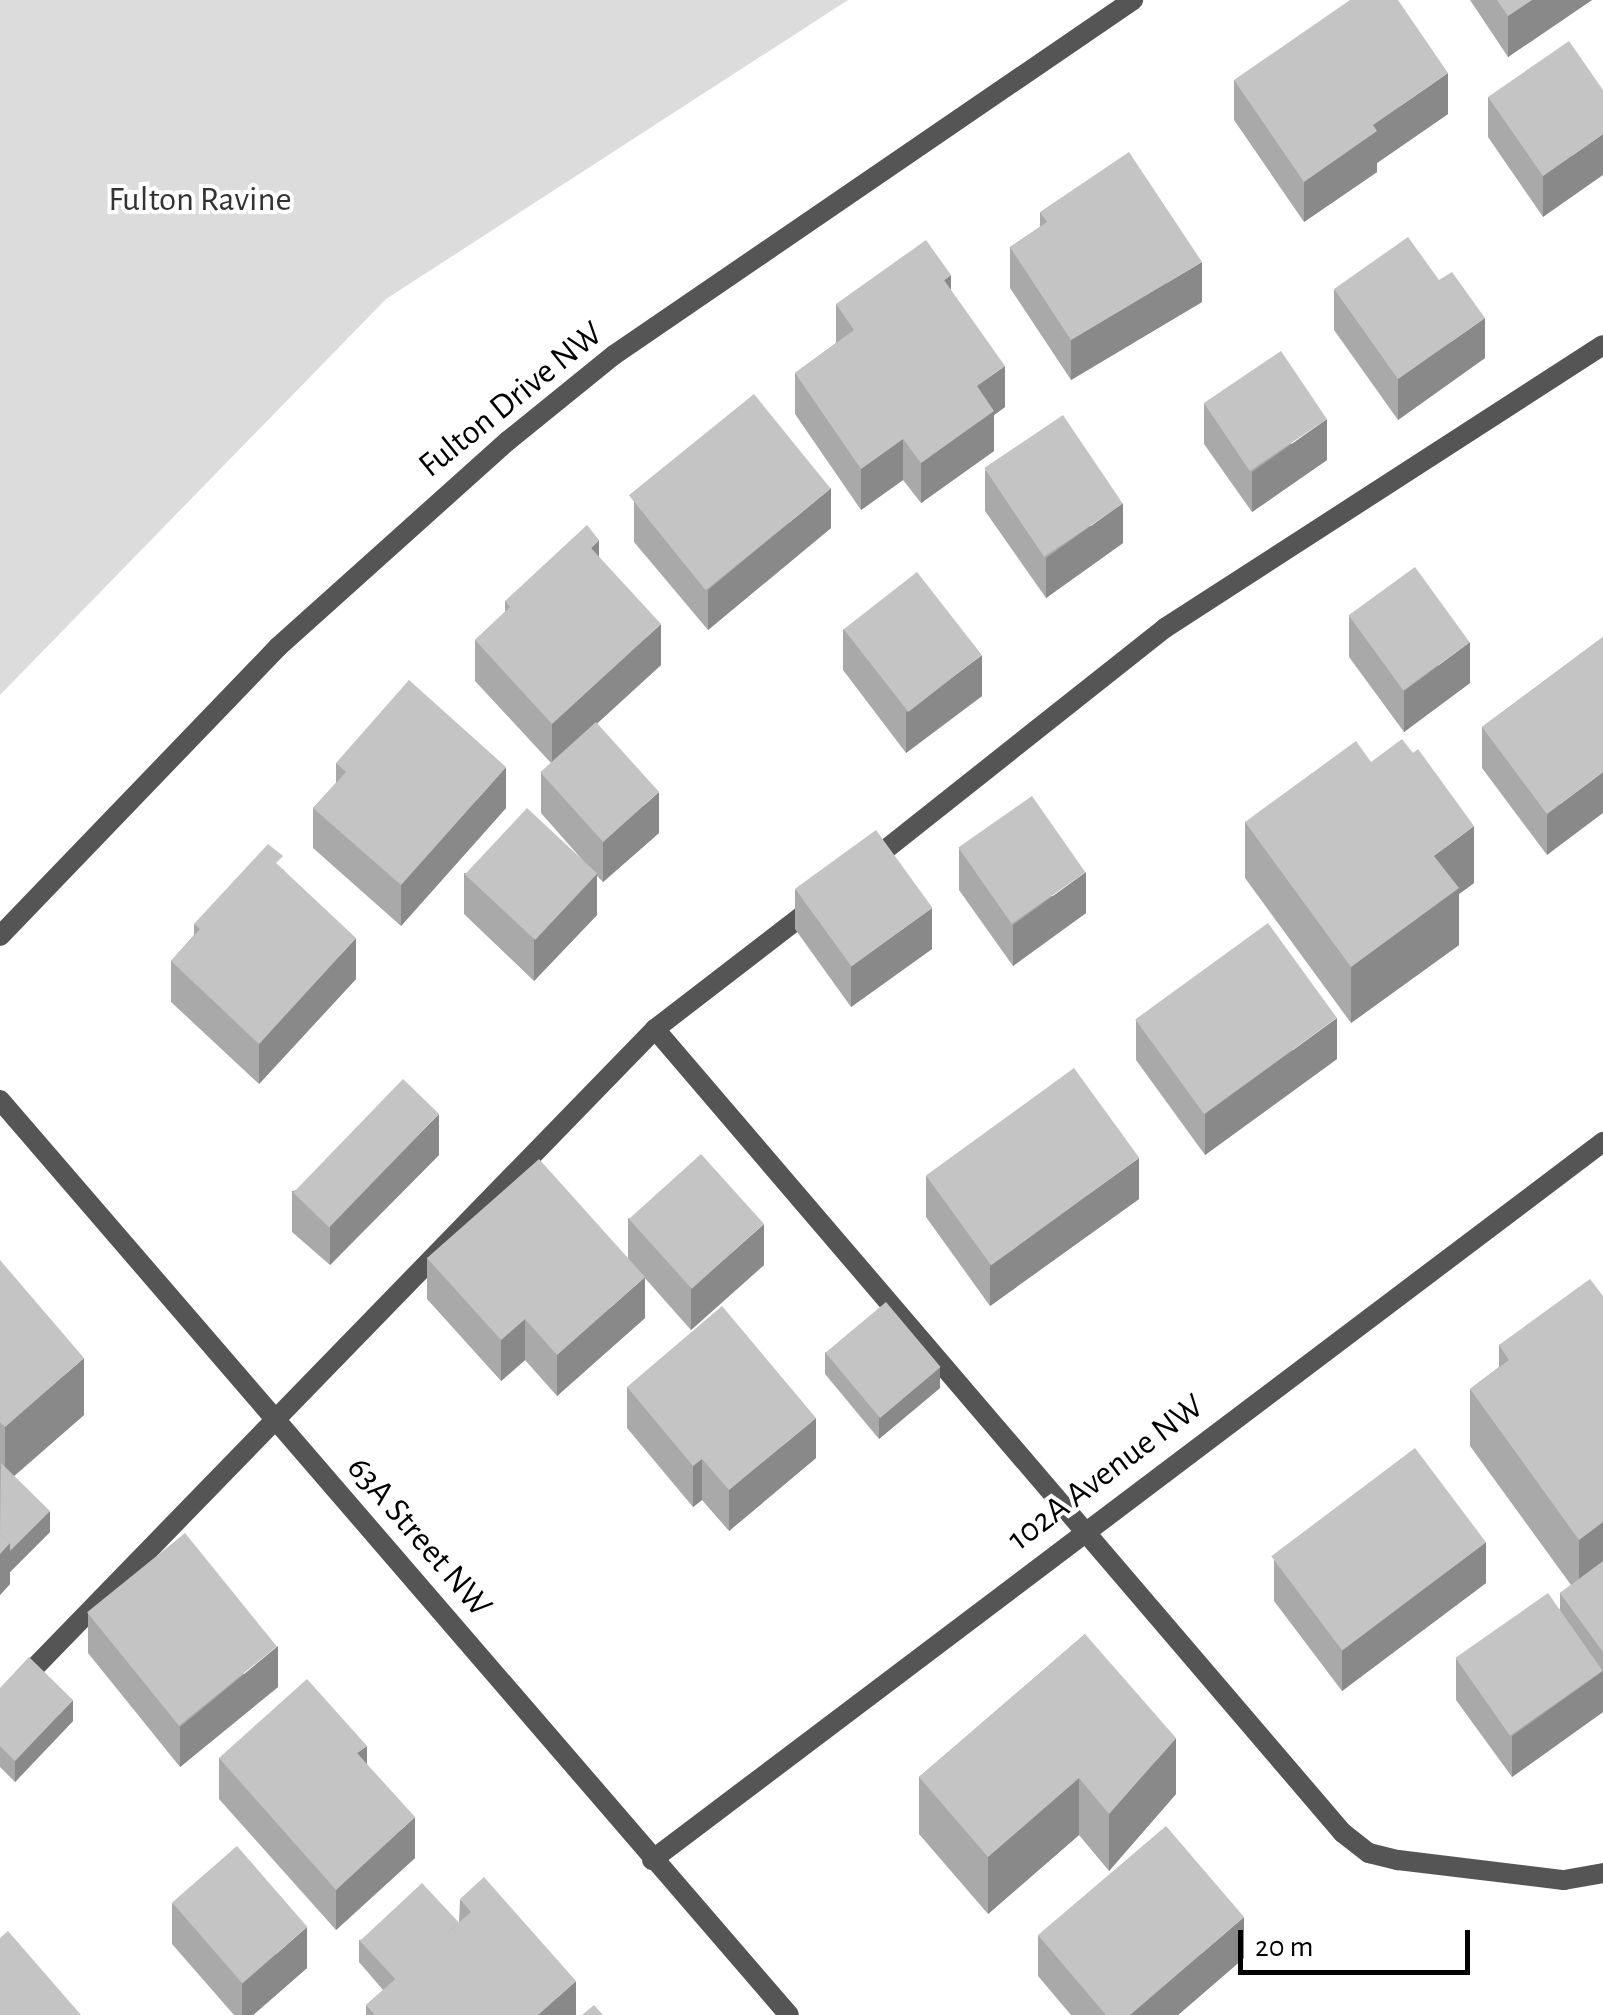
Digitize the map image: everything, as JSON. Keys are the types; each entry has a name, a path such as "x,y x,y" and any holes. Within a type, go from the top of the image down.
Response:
{"street":[{"name":"Fulton Drive NW","path":"0,936 278,647 509,440 614,355 1133,0"},
{"path":"0,1702 654,1030 1165,628 1603,344"},
{"path":"654,1030 1343,1833 1369,1853 1564,1880 1603,1873"},
{"name":"63A Street NW","path":"0,1100 789,2015"},
{"name":"102A Avenue NW","path":"652,1860 1081,1531 1603,1142"}],"green space":[{"name":"Fulton Ravine","path":"0,0 848,0 386,299 0,695"}],"building":[{"path":"1350,0 1398,0 1448,73 1373,125 1377,131 1304,182 1234,80"},
{"path":"1497,0 1532,0 1508,16"},
{"path":"1569,41 1603,90 1603,134 1543,176 1488,97"},
{"path":"1129,152 1202,262 1071,340 1010,247 1047,222 1040,212"},
{"path":"1408,237 1439,280 1452,272 1485,318 1398,379 1334,289"},
{"path":"926,240 951,275 944,280 1005,366 977,386 994,411 921,463 903,439 861,469 795,373 854,330 836,304"},
{"path":"1281,351 1327,419 1250,471 1204,403"},
{"path":"754,394 831,489 706,590 629,495"},
{"path":"1063,415 1123,504 1044,557 984,468"},
{"path":"587,525 599,540 591,548 661,624 552,724 475,640 510,607 505,601"},
{"path":"1415,567 1470,642 1403,690 1349,615"},
{"path":"917,572 982,655 908,712 844,629"},
{"path":"1603,637 1603,772 1547,814 1482,727"},
{"path":"409,680 506,767 401,885 313,808 346,772 336,763"},
{"path":"596,722 659,792 603,842 540,772"},
{"path":"1402,739 1413,753 1418,749 1474,826 1434,856 1459,888 1351,967 1245,822 1356,741 1371,762"},
{"path":"1032,796 1085,872 1012,924 958,848"},
{"path":"527,808 597,873 535,940 465,875"},
{"path":"876,830 932,908 852,966 795,889"},
{"path":"268,844 283,856 276,863 356,938 259,1044 171,961 200,929 194,924"},
{"path":"1268,923 1337,1018 1204,1114 1135,1019"},
{"path":"1074,1068 1139,1158 991,1265 926,1176"},
{"path":"403,1079 439,1114 329,1227 293,1193"},
{"path":"701,1154 764,1224 692,1289 629,1219"},
{"path":"539,1159 645,1277 557,1355 525,1319 501,1340 427,1258"},
{"path":"0,1260 84,1358 5,1427 0,1422"},
{"path":"1590,1279 1603,1296 1603,1522 1579,1540 1470,1389 1509,1360 1499,1345"},
{"path":"886,1302 941,1367 880,1418 825,1353"},
{"path":"722,1306 816,1418 729,1490 702,1459 693,1466 627,1387"},
{"path":"1415,1448 1486,1542 1342,1651 1271,1556"},
{"path":"1,1463 50,1511 10,1551 10,1543 0,1534"},
{"path":"185,1533 277,1646 179,1726 87,1612"},
{"path":"0,1534 10,1543 0,1554"},
{"path":"1603,1561 1603,1652 1560,1593"},
{"path":"1548,1593 1602,1671 1510,1736 1455,1658"},
{"path":"1085,1634 1176,1738 1109,1814 1079,1778 988,1857 919,1777"},
{"path":"29,1657 73,1700 15,1761 0,1746 0,1688"},
{"path":"307,1679 367,1746 357,1753 415,1817 336,1890 219,1758"},
{"path":"1166,1826 1244,1917 1130,2015 1106,2015 1038,1935"},
{"path":"237,1846 307,1927 242,1983 172,1902"},
{"path":"484,1877 576,1981 538,2015 375,2015 366,2005 471,1912 460,1899"},
{"path":"422,1883 459,1922 397,1980 360,1941"},
{"path":"8,1931 81,2015 0,2015 0,1938"},
{"path":"594,2005 603,2015 582,2015"}]}
